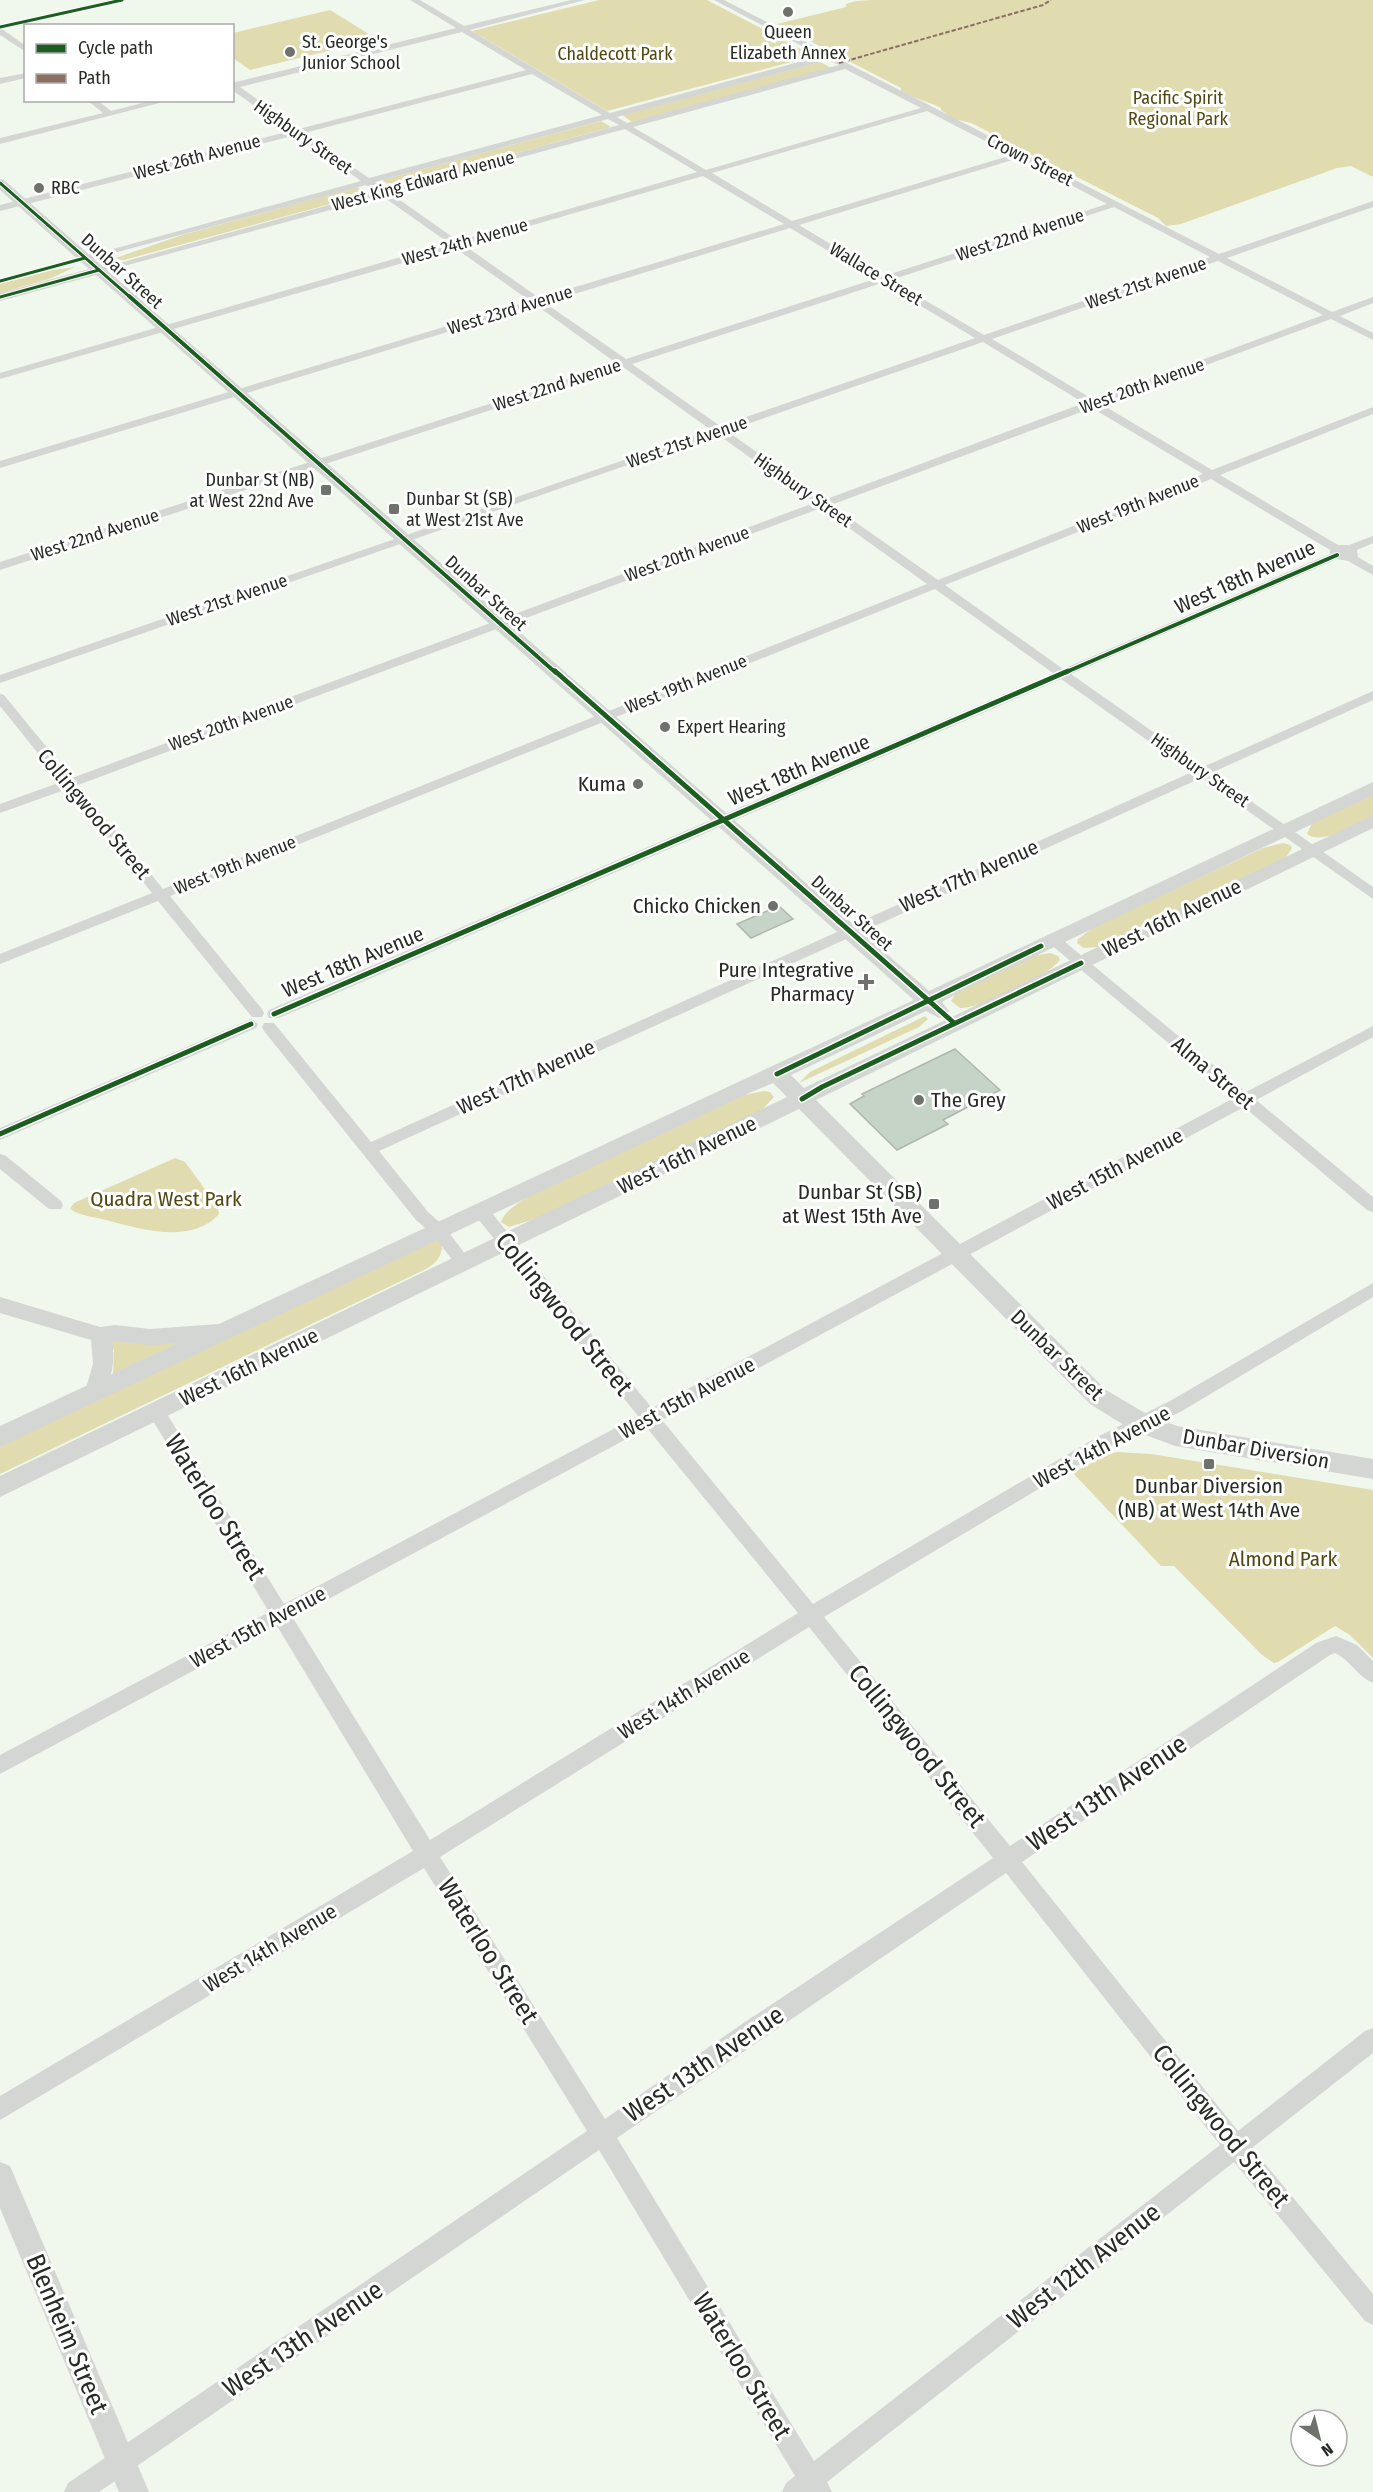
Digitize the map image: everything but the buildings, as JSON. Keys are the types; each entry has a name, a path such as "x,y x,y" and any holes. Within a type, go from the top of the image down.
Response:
{"main road":[{"name":"Dunbar Street","path":"0,183 603,717 725,820 954,1023"},
{"name":"West King Edward Avenue","path":"0,281 85,258"},
{"path":"39,286 43,282 78,269 85,258"},
{"name":"West King Edward Avenue","path":"0,297 99,270"},
{"name":"West 16th Avenue","path":"0,1437 480,1210 777,1074 1373,788"},
{"name":"West 16th Avenue","path":"0,1487 1373,821"},
{"name":"Dunbar Street","path":"777,1074 1098,1397 1141,1423"},
{"name":"Dunbar Diversion","path":"1141,1423 1175,1436 1213,1444 1373,1468"}],"street":[{"name":"Wallace Street","path":"414,0 1373,571"},
{"path":"234,86 569,1 581,0"},
{"name":"Crown Street","path":"718,0 1373,337"},
{"path":"0,29 115,1"},
{"path":"0,29 24,48"},
{"name":"West King Edward Avenue","path":"85,258 828,57"},
{"name":"West King Edward Avenue","path":"99,270 846,66"},
{"name":"West 26th Avenue","path":"0,208 534,71"},
{"path":"0,81 24,75"},
{"name":"Highbury Street","path":"234,87 1373,894"},
{"path":"94,102 109,114"},
{"path":"0,141 159,102"},
{"name":"West 24th Avenue","path":"0,376 929,108"},
{"name":"West 23rd Avenue","path":"0,465 1020,155"},
{"name":"West 22nd Avenue","path":"0,566 1115,204"},
{"name":"West 21st Avenue","path":"0,679 1373,204"},
{"path":"99,270 113,258 168,236"},
{"name":"West 20th Avenue","path":"0,808 1373,300"},
{"name":"West 19th Avenue","path":"0,958 1373,410"},
{"name":"West 18th Avenue","path":"271,1021 725,820 1373,539"},
{"name":"West 17th Avenue","path":"369,1149 848,930 1373,695"},
{"name":"Collingwood Street","path":"0,698 161,895 254,1018"},
{"name":"Alma Street","path":"1054,940 1373,1206"},
{"path":"0,1134 254,1018 264,1011 271,1021"},
{"name":"Collingwood Street","path":"271,1021 369,1149 464,1263"},
{"name":"West 15th Avenue","path":"0,1765 1373,1031"},
{"path":"0,1160 55,1205"},
{"name":"Collingwood Street","path":"480,1210 649,1419 812,1615 1236,2146 1373,2313"},
{"name":"West 14th Avenue","path":"0,2109 427,1854 812,1615 1103,1442 1176,1407 1373,1289"},
{"path":"0,1305 100,1335 116,1332 160,1337 219,1332"},
{"path":"95,1392 104,1370 104,1347 100,1335"},
{"name":"Waterloo Street","path":"156,1411 427,1854 602,2134 808,2488"},
{"name":"West 13th Avenue","path":"77,2492 437,2249 602,2134 1323,1649 1336,1644 1350,1651 1373,1674"},
{"name":"West 12th Avenue","path":"808,2488 1373,2039"},
{"name":"Blenheim Street","path":"0,2176 134,2492"}],"green space":[{"name":"Chaldecott Park","path":"599,0 707,0 814,56 607,111 472,31"},
{"name":"Pacific Spirit Regional Park","path":"1373,0 1373,177 1351,166 1337,168 1181,224 1166,226 1158,218 1075,176 1064,174 1059,168 992,136 989,132 971,123 954,119 941,108 906,94 901,91 901,88 777,24 846,7 846,4 856,1"},
{"path":"330,10 377,39 250,70 234,59 234,33"},
{"path":"820,62 831,68 632,122 622,115"},
{"path":"601,121 611,127 392,187 382,180"},
{"path":"357,187 367,194 124,260 113,259 182,235"},
{"path":"75,267 49,279 0,293 0,284 53,270"},
{"path":"1373,794 1373,817 1330,836 1313,837 1307,834 1312,823"},
{"path":"1283,843 1292,848 1285,859 1099,947 1084,948 1077,943 1078,939 1094,927 1263,848"},
{"path":"1050,953 1058,956 1060,960 1042,975 1013,991 970,1007 960,1008 951,1001 956,993 1034,956"},
{"path":"925,1016 928,1019 919,1027 799,1083 810,1072"},
{"path":"770,1092 774,1097 762,1110 538,1218 509,1227 501,1222 511,1209 537,1192 744,1095"},
{"name":"Quadra West Park","path":"175,1158 185,1162 218,1207 219,1214 208,1224 180,1232 165,1232 88,1216 70,1209 74,1203"},
{"path":"434,1241 439,1241 442,1245 441,1253 426,1269 0,1474 0,1446"},
{"path":"109,1340 177,1341 179,1343 113,1374 114,1351"},
{"name":"Almond Park","path":"1117,1452 1151,1454 1373,1490 1373,1658 1350,1635 1335,1626 1278,1662 1274,1663 1262,1655 1174,1566 1161,1566 1073,1473 1105,1455"}],"marked path":[{"path":"839,63 1043,5 1051,0"}],"cycle path":[{"path":"0,27 122,0"},
{"path":"0,183 954,1023"},
{"path":"0,281 85,258"},
{"path":"0,297 99,270"},
{"path":"274,1014 1337,555"},
{"path":"777,1074 1041,946"},
{"path":"802,1099 822,1087 1081,963"},
{"path":"0,1134 251,1024"}],"place":[{"name":"Queen Elizabeth Annex","path":"788,12"},
{"name":"St. George's Junior School","path":"290,52"},
{"name":"RBC","path":"39,188"},
{"name":"Dunbar St (NB) at West 22nd Ave","path":"326,490"},
{"name":"Dunbar St (SB) at West 21st Ave","path":"394,509"},
{"name":"Expert Hearing","path":"665,727"},
{"name":"Kuma","path":"638,784"},
{"name":"Chicko Chicken","path":"773,906"},
{"name":"Pure Integrative Pharmacy","path":"866,982"},
{"name":"The Grey","path":"919,1100"},
{"name":"Dunbar St (SB) at West 15th Ave","path":"934,1204"},
{"name":"Dunbar Diversion (NB) at West 14th Ave","path":"1209,1464"}]}
